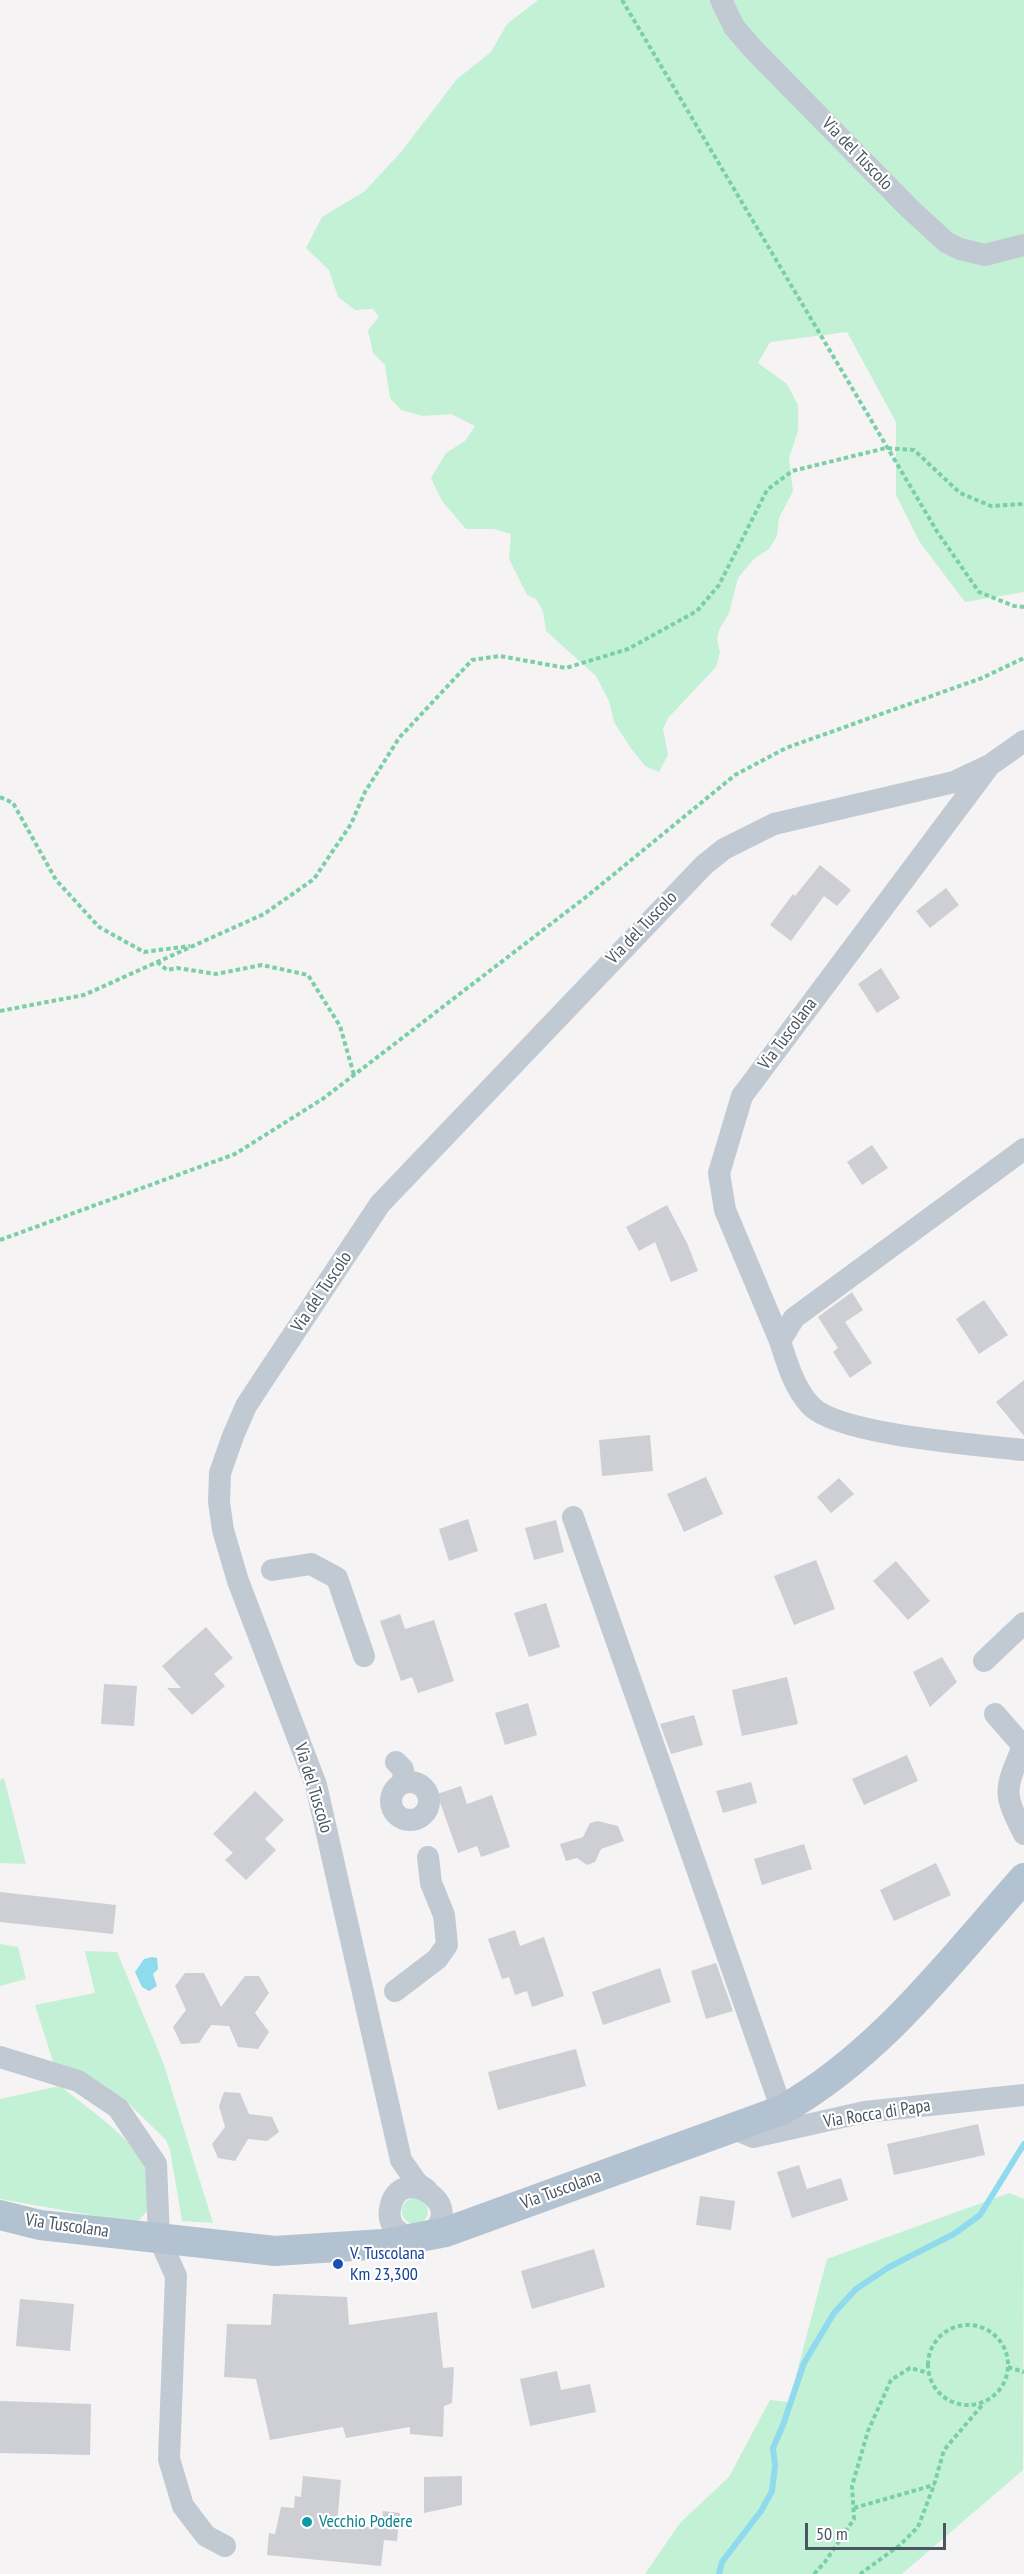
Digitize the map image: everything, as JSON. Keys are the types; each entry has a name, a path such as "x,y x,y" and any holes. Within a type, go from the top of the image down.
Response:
{"main road":[{"name":"Via Tuscolana","path":"0,2215 40,2225 274,2251 360,2246 421,2238 486,2218 782,2110 816,2090 895,2024 1024,1878"}],"street":[{"name":"Via del Tuscolo","path":"721,0 734,27 753,50 909,208 946,242 960,249 985,255 1024,245"},
{"name":"Via del Tuscolo","path":"401,2160 316,1785 238,1581 223,1530 219,1502 220,1473 246,1406 380,1204 677,891 705,865 724,849 774,824 954,782 990,765 1024,741"},
{"name":"Via Tuscolana","path":"990,765 742,1096 719,1173 725,1210 780,1341 791,1376 811,1406 829,1419 873,1431 1024,1450"},
{"path":"780,1341 794,1318 1024,1149"},
{"path":"573,1517 782,2110"},
{"path":"272,1570 311,1564 337,1578 364,1656"},
{"path":"984,1661 1024,1623"},
{"path":"995,1714 1023,1746 1008,1782 1008,1803 1024,1834"},
{"path":"395,1991 437,1959 447,1945 444,1915 431,1883 428,1857"},
{"path":"0,2057 78,2080 118,2108 156,2164 159,2238 176,2276 170,2459 183,2506 206,2536 225,2546"},
{"name":"Via Rocca di Papa","path":"732,2128 753,2137 865,2112 1024,2095"},
{"path":"401,2160 417,2182 456,2211 486,2218"},
{"path":"360,2246 372,2238 391,2203 405,2189 421,2188 431,2193 441,2208 441,2216 435,2230 421,2238 402,2235 395,2229 389,2215 391,2203 401,2160"}],"path":[{"path":"622,0 938,533 979,592 1014,606 1024,607"},
{"path":"0,1011 84,995 264,914 314,879 351,824 365,792 399,738 472,660 500,656 566,668 628,650 697,610 719,585 767,490 792,471 886,448 914,450 960,493 991,506 1024,504"},
{"path":"0,1240 235,1154 324,1098 586,897 735,775 786,748 982,678 1024,658"},
{"path":"0,797 13,803 56,880 99,927 144,951 195,945"},
{"path":"157,962 167,970 177,968 216,974 262,965 308,975 340,1026 354,1075"},
{"path":"860,2574 900,2546 918,2527 944,2450 986,2401 1002,2387 1008,2367 1004,2348 991,2332 965,2325 946,2333 933,2347 929,2360 929,2373 937,2390 951,2401 974,2404 986,2401"},
{"path":"1008,2367 1024,2372"},
{"path":"814,2574 825,2562 854,2519 852,2486 868,2431 891,2380 910,2368 929,2373"},
{"path":"854,2508 934,2485"}],"green space":[{"path":"538,0 1024,0 1024,592 965,602 919,541 896,495 896,422 847,332 770,342 758,363 787,384 798,405 798,431 789,458 793,491 779,518 777,536 769,549 754,559 738,578 729,613 719,630 717,639 720,652 716,667 668,718 663,729 668,755 659,772 645,766 630,747 614,722 609,701 596,676 546,631 543,611 536,599 527,595 509,559 511,534 494,529 466,529 442,501 431,478 446,453 465,441 475,426 451,414 423,416 401,410 390,398 385,365 373,353 368,330 379,317 373,309 355,310 338,297 329,270 306,248 322,217 365,191 401,152 457,79 491,52 507,24"},
{"path":"4,1778 26,1864 0,1863 0,1780"},
{"path":"0,1944 18,1947 26,1979 0,1986"},
{"path":"85,1951 117,1952 163,2062 213,2223 182,2221 170,2150 166,2140 123,2098 76,2073 55,2068 35,2005 95,1993"},
{"path":"60,2086 122,2136 141,2159 147,2175 147,2211 138,2221 119,2220 0,2199 0,2099"},
{"path":"1009,2193 1024,2199 1023,2470 902,2574 645,2574 680,2523 729,2477 770,2400 789,2402 827,2259"},
{"path":"415,2198 424,2202 428,2211 424,2220 415,2224 406,2220 402,2211 406,2202"}],"water":[{"path":"157,1958 158,1969 153,1974 157,1986 149,1991 142,1987 135,1972 144,1959"}],"building":[{"path":"820,865 851,890 837,906 824,896 791,941 770,925 793,894 795,896"},
{"path":"946,888 959,905 930,928 916,911"},
{"path":"881,968 900,998 877,1013 858,984"},
{"path":"872,1145 888,1168 862,1185 847,1162"},
{"path":"667,1205 687,1243 698,1271 671,1282 655,1242 639,1251 626,1227"},
{"path":"852,1292 863,1310 845,1322 872,1363 850,1378 833,1352 838,1348 818,1317"},
{"path":"984,1300 1008,1335 979,1354 956,1319"},
{"path":"1024,1380 1024,1436 996,1402"},
{"path":"650,1435 653,1471 602,1476 599,1440"},
{"path":"706,1477 723,1514 684,1532 667,1494"},
{"path":"839,1478 854,1494 831,1513 817,1497"},
{"path":"468,1519 478,1551 449,1561 439,1529"},
{"path":"556,1520 564,1552 534,1560 525,1528"},
{"path":"816,1560 835,1609 794,1625 774,1576"},
{"path":"896,1561 930,1601 908,1620 873,1581"},
{"path":"546,1603 560,1647 529,1657 514,1613"},
{"path":"400,1614 405,1629 434,1620 454,1681 418,1693 412,1677 401,1681 380,1621"},
{"path":"206,1627 233,1658 214,1674 225,1686 192,1715 167,1688 181,1688 162,1666"},
{"path":"942,1657 957,1682 930,1707 913,1672"},
{"path":"787,1677 798,1724 742,1736 732,1690"},
{"path":"104,1684 137,1686 134,1726 101,1724"},
{"path":"528,1703 537,1735 505,1745 495,1713"},
{"path":"694,1715 703,1745 671,1754 660,1724"},
{"path":"907,1755 918,1781 864,1805 852,1779"},
{"path":"751,1782 757,1803 723,1813 716,1791"},
{"path":"461,1786 467,1804 492,1795 510,1847 481,1857 477,1846 458,1853 437,1794"},
{"path":"255,1791 284,1820 265,1839 276,1850 246,1880 225,1860 233,1853 213,1834"},
{"path":"598,1821 618,1826 624,1841 601,1849 595,1862 587,1865 577,1858 566,1861 560,1844 583,1837 590,1823"},
{"path":"804,1844 812,1869 762,1885 754,1859"},
{"path":"936,1863 951,1895 894,1921 880,1890"},
{"path":"0,1892 116,1905 113,1934 0,1922"},
{"path":"515,1930 520,1946 544,1937 564,1996 532,2007 527,1991 515,1995 509,1977 502,1979 488,1939"},
{"path":"716,1963 733,2011 706,2019 691,1971"},
{"path":"660,1968 671,2002 603,2025 592,1992"},
{"path":"185,1973 204,1973 221,2007 245,1976 259,1976 269,1993 255,2013 269,2032 258,2049 238,2047 229,2026 211,2025 199,2043 181,2044 173,2027 186,2010 175,1986"},
{"path":"576,2049 586,2086 498,2110 488,2072"},
{"path":"224,2092 240,2093 249,2114 272,2117 279,2132 267,2141 248,2139 235,2161 218,2158 212,2144 225,2127 219,2106"},
{"path":"978,2124 985,2155 894,2175 887,2144"},
{"path":"799,2165 807,2189 841,2178 848,2200 792,2218 777,2172"},
{"path":"700,2196 735,2201 731,2230 696,2225"},
{"path":"594,2249 605,2287 532,2309 521,2271"},
{"path":"273,2294 347,2297 349,2325 437,2312 443,2368 454,2367 452,2403 444,2406 443,2437 410,2434 410,2427 346,2438 343,2427 270,2440 256,2379 224,2377 227,2324 271,2325"},
{"path":"20,2299 74,2304 70,2351 16,2346"},
{"path":"557,2371 561,2390 590,2384 596,2412 530,2426 520,2379"},
{"path":"0,2401 91,2404 90,2455 0,2453"},
{"name":"Vecchio Podere","path":"303,2476 341,2480 337,2524 381,2528 383,2511 400,2513 397,2541 384,2540 381,2566 267,2555 269,2533 275,2534 281,2507 294,2508 295,2496 301,2497"},
{"path":"462,2476 462,2505 424,2513 424,2477"}],"waterway":[{"path":"719,2574 722,2562 761,2511 772,2491 775,2466 773,2448 804,2363 834,2313 856,2289 889,2267 954,2234 980,2215 1024,2144"}],"place":[{"name":"V. Tuscolana Km 23,300","path":"338,2264"},
{"name":"Vecchio Podere","path":"307,2522"}]}
